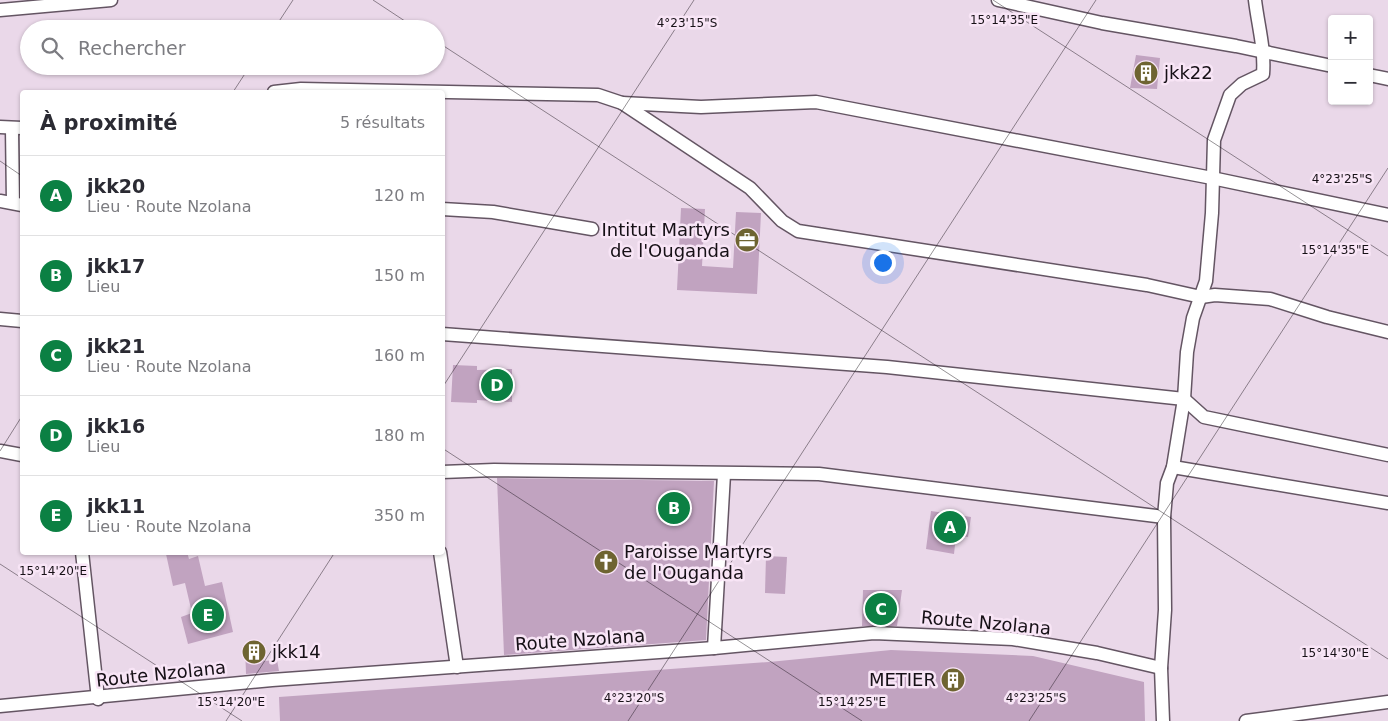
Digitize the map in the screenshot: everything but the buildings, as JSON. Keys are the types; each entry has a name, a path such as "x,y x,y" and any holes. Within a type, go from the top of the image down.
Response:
{"street":[{"path":"0,10 111,0"},
{"path":"998,0 1102,23 1265,51 1328,65"},
{"path":"1163,721 1161,668 1165,610 1164,516 1167,483 1173,466 1184,399 1187,352 1193,318 1206,282 1212,213 1214,140 1230,95 1242,84 1263,74 1265,51 1259,32 1255,0"},
{"path":"1373,76 1388,79"},
{"path":"288,90 301,88 437,90"},
{"path":"445,90 573,92 598,95 622,103 750,188 782,222 798,231 1147,285 1201,297 1215,295 1270,299 1327,317 1388,332"},
{"path":"622,103 701,107 816,102 1212,178 1388,215"},
{"path":"0,201 18,204 12,128"},
{"path":"445,208 493,212 592,230"},
{"path":"0,319 20,321"},
{"path":"445,334 887,367 1184,399 1204,417 1388,456"},
{"path":"0,451 20,455"},
{"path":"1173,466 1388,503"},
{"path":"445,472 494,470 819,474 1164,516"},
{"path":"714,648 724,474"},
{"path":"82,555 98,698"},
{"path":"440,555 457,667"},
{"name":"Route Nzolana","path":"0,706 272,680 714,648 874,632 1013,639 1097,653 1161,668"},
{"path":"1246,721 1388,702"}],"place":[{"name":"jkk22","path":"1146,73"},
{"name":"Intitut Martyrs de l'Ouganda","path":"747,240"},
{"name":"jkk16","path":"497,385"},
{"name":"jkk17","path":"674,508"},
{"name":"jkk20","path":"950,527"},
{"name":"Paroisse Martyrs de l'Ouganda","path":"606,562"},
{"name":"jkk21","path":"881,609"},
{"name":"jkk11","path":"208,615"},
{"name":"jkk14","path":"254,652"},
{"name":"METIER","path":"953,680"}]}
